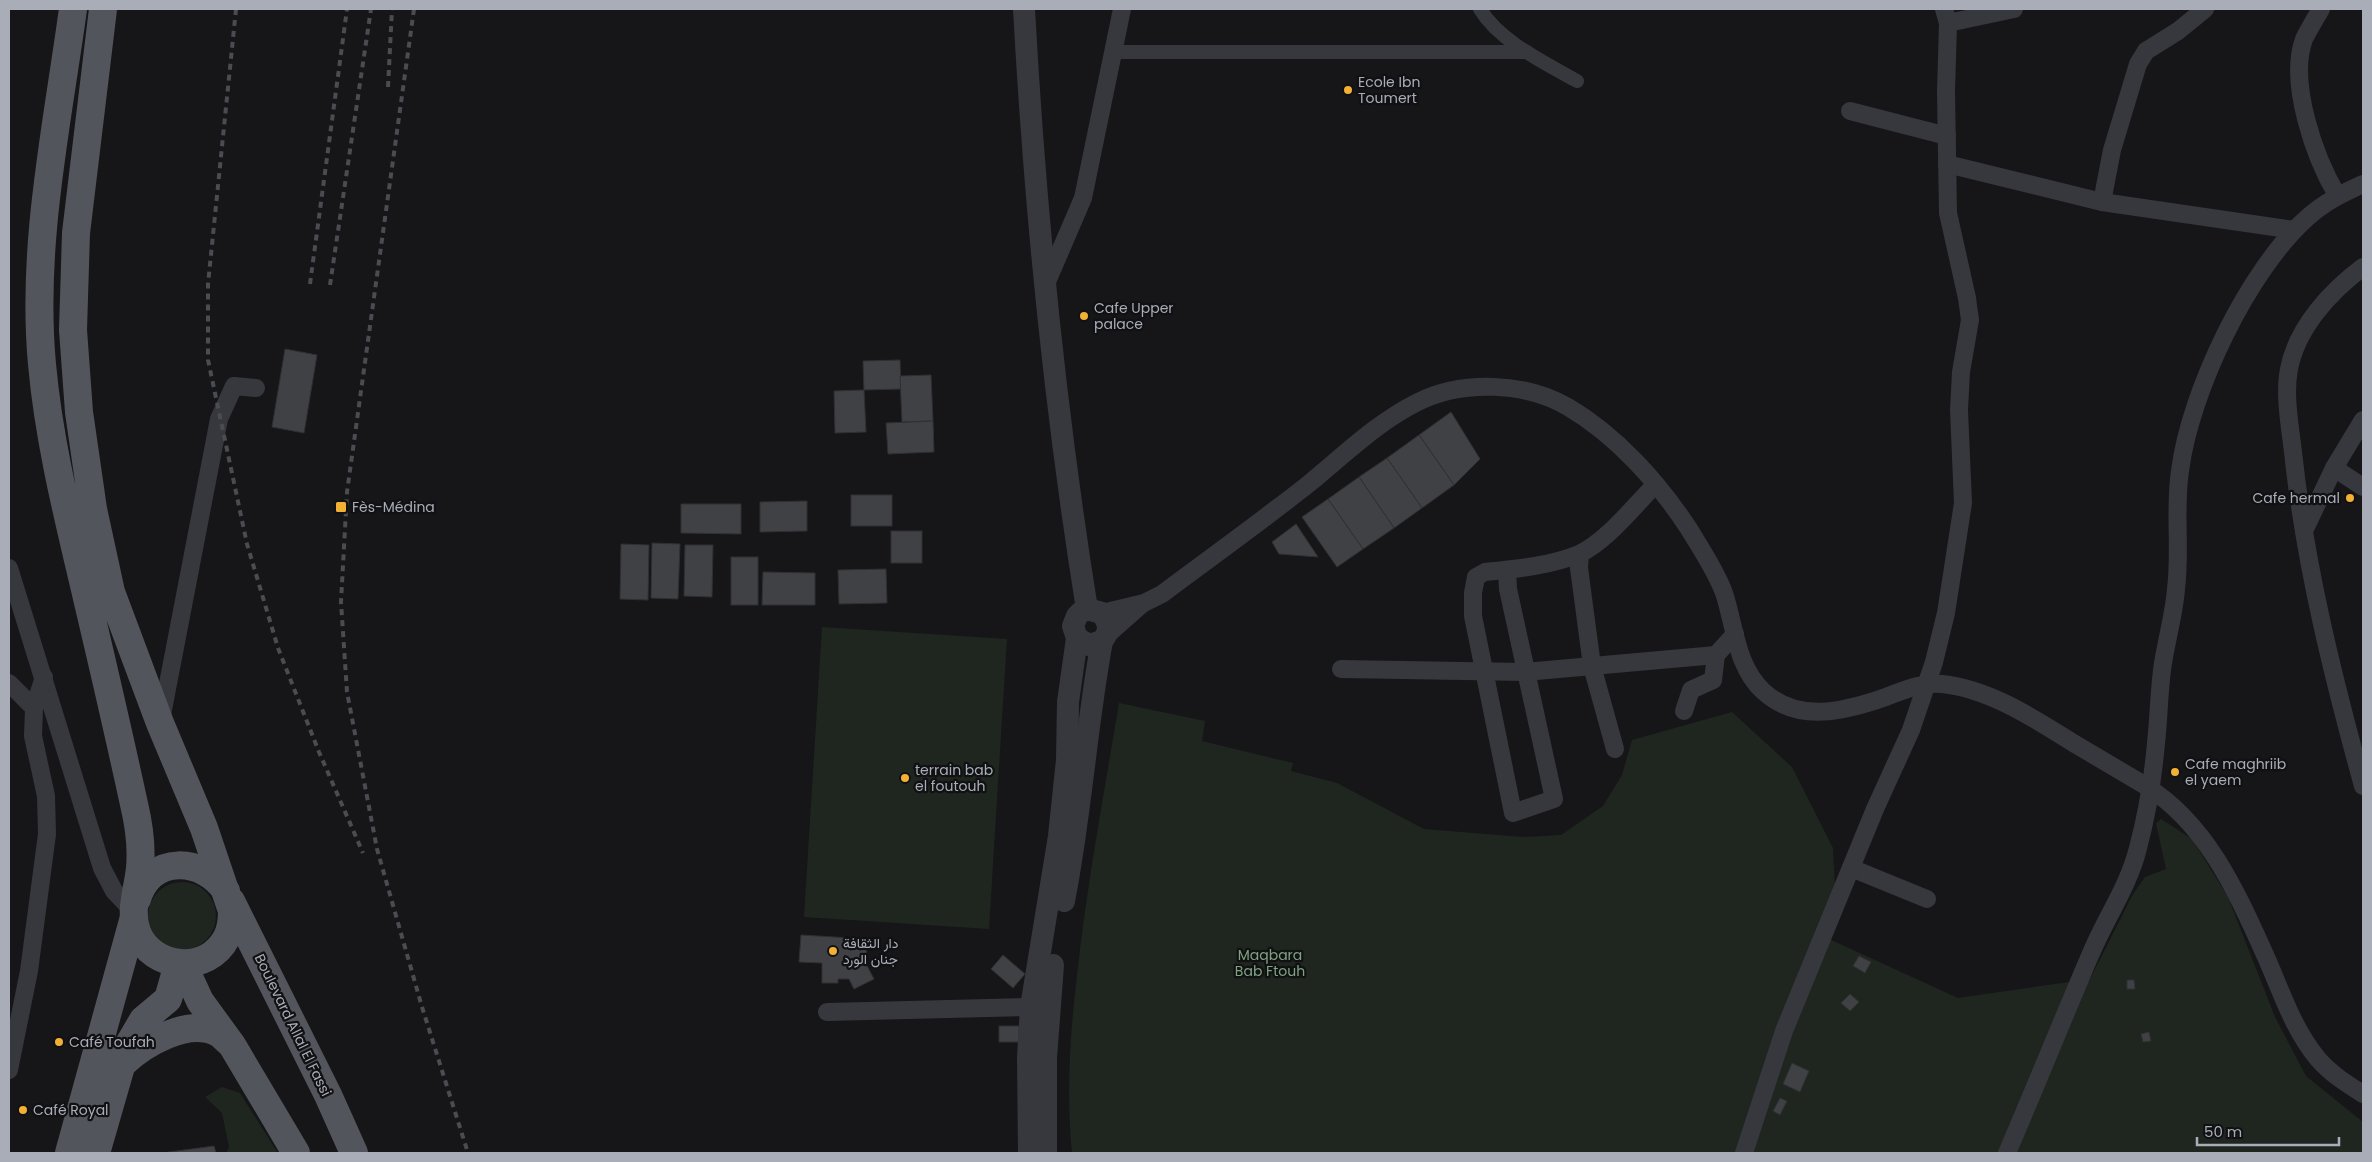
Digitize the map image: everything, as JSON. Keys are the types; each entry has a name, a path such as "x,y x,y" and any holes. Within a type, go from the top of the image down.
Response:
{"main road":[{"path":"73,9 40,256 42,362 48,412 68,520 100,651 141,845 134,912 140,937 153,953 165,960 181,964 196,962 209,957 223,943 232,924 232,911 204,828 160,723 111,592 93,509 79,412 72,330 76,233 103,9"},
{"path":"69,1153 138,894 146,882 156,873 169,867 182,865 202,869 219,881 228,895"},
{"name":"Boulevard Allal El Fassi","path":"228,895 324,1086 354,1153"},
{"path":"181,964 200,1001 232,1045 296,1153"},
{"path":"96,1153 126,1049 144,1020 168,999 181,964"},
{"path":"123,1063 138,1048 149,1042 193,1029 218,1033 232,1045"}],"street":[{"path":"1024,9 1030,116 1050,343 1095,611 1109,623 1090,710 1076,839 1057,937 1049,1000 1037,1058 1029,1153"},
{"path":"1045,284 1083,198 1122,9"},
{"path":"1480,9 1487,20 1527,52 1577,81"},
{"path":"2102,202 2112,150 2138,64 2146,51 2178,32 2205,9"},
{"path":"2321,9 2304,41 2300,60 2301,81 2306,116 2315,151 2324,172 2338,195"},
{"path":"1744,1153 1784,1031 1875,809 1904,750 1934,662 1946,612 1963,503 1959,410 1969,312 1950,225 1947,164 1946,16 2005,10"},
{"path":"1113,52 1527,52"},
{"path":"1850,111 1947,136"},
{"path":"1947,164 2102,202 2294,230"},
{"path":"2007,1153 2098,939 2129,878 2142,835 2150,789 2163,663 2177,586 2179,472 2187,429 2213,360 2232,322 2257,281 2294,230 2309,216 2338,195 2363,184"},
{"path":"2363,267 2331,294 2312,319 2299,340 2288,370 2290,422 2304,531 2331,663 2363,786"},
{"path":"160,723 219,419 234,386 256,388"},
{"path":"1077,638 1089,645 1105,638 1144,603 1162,594 1302,490 1388,420 1419,402 1453,390 1472,388 1504,389 1534,394 1566,406 1603,432 1655,485 1688,527 1718,581 1744,665 1754,682 1781,704 1796,709 1839,711 1925,684 1950,685 1988,697 2039,721 2150,789 2194,826 2220,863 2266,956 2297,1029 2305,1042 2332,1073 2363,1094"},
{"path":"2304,531 2334,468 2363,420"},
{"path":"2334,468 2363,487"},
{"path":"1507,570 1508,589 1525,672 1554,799 1513,813 1473,616 1473,593 1476,577 1485,572 1555,561 1580,554 1612,529 1655,485"},
{"path":"1580,554 1579,568 1592,666 1615,749"},
{"path":"9,568 102,868 114,891 134,912"},
{"path":"1046,1153 1031,1007 1059,836 1067,760 1068,702 1077,638 1073,626 1077,616 1144,603"},
{"path":"1684,711 1691,690 1714,680 1716,655 1735,634"},
{"path":"1340,669 1525,672 1716,655"},
{"path":"9,1070 29,971 47,834 46,796 32,736 34,708 44,677"},
{"path":"9,683 34,708"},
{"path":"1852,868 1927,898"},
{"path":"827,1012 1031,1007"}],"green space":[{"name":"terrain bab el foutouh","path":"822,627 1007,639 989,929 804,917"},
{"name":"Maqbara Bab Ftouh","path":"1119,703 1205,721 1202,741 1293,763 1291,771 1337,783 1424,829 1523,837 1561,835 1603,806 1622,775 1632,740 1732,712 1792,767 1833,848 1835,890 1816,933 1958,998 2090,979 2133,894 2145,877 2166,869 2156,823 2161,819 2192,839 2228,897 2275,1017 2306,1076 2363,1122 2363,1153 1072,1153 1069,1086 1075,997 1091,873"},
{"path":"182,882 195,885 206,892 213,903 216,916 213,929 206,940 195,947 182,950 169,947 158,940 151,929 148,916 151,903 158,892 169,885"},
{"path":"222,1087 240,1093 278,1153 226,1153 229,1147 222,1113 205,1097"}],"building":[{"path":"285,349 317,355 304,433 272,427"},
{"path":"900,360 901,389 864,390 863,361"},
{"path":"931,375 933,421 902,422 900,376"},
{"path":"864,390 866,432 835,433 834,391"},
{"path":"1451,412 1480,459 1454,485 1419,435"},
{"path":"933,421 934,452 888,454 886,423"},
{"path":"1419,435 1454,485 1422,508 1387,458"},
{"path":"1387,458 1422,508 1394,528 1359,477"},
{"path":"1359,477 1394,528 1363,549 1328,499"},
{"path":"851,495 892,495 892,526 851,526"},
{"path":"1328,499 1363,549 1337,567 1302,517"},
{"path":"807,501 807,531 760,532 760,502"},
{"path":"681,504 741,504 741,534 681,533"},
{"path":"1296,524 1318,557 1279,554 1272,542"},
{"path":"891,531 922,531 922,563 891,563"},
{"path":"652,543 680,544 678,599 651,598"},
{"path":"621,544 649,545 648,600 620,599"},
{"path":"685,545 713,545 712,597 684,596"},
{"path":"731,557 758,557 758,605 731,605"},
{"path":"886,569 887,603 839,604 838,570"},
{"path":"763,572 815,573 815,605 762,605"},
{"name":"دار الثقافة جنان الورد","path":"801,935 867,939 866,964 874,979 854,989 849,979 838,979 838,983 822,983 822,963 799,962"},
{"path":"1003,955 1025,974 1013,988 991,969"},
{"path":"1859,956 1871,962 1865,973 1853,966"},
{"path":"2127,980 2134,980 2135,989 2127,989"},
{"path":"1850,994 1859,1002 1850,1011 1841,1003"},
{"path":"999,1026 1019,1026 1019,1042 999,1042"},
{"path":"2149,1032 2151,1041 2143,1042 2141,1034"},
{"path":"1792,1063 1809,1071 1800,1092 1783,1084"},
{"path":"1780,1098 1787,1101 1780,1115 1773,1111"},
{"path":"214,1146 216,1153 162,1153"}],"railway":[{"path":"236,9 208,284 208,360 247,544 278,648 319,752 363,853"},
{"path":"310,284 347,9"},
{"path":"330,285 371,9"},
{"path":"388,87 392,9"},
{"path":"414,9 347,492 341,602 347,692 377,849 422,1007 468,1153"}],"place":[{"name":"Ecole Ibn Toumert","path":"1348,90"},
{"name":"Cafe Upper palace","path":"1084,316"},
{"name":"Cafe hermal","path":"2350,498"},
{"name":"Fès-Médina","path":"341,507"},
{"name":"Cafe maghriib el yaem","path":"2175,772"},
{"name":"terrain bab el foutouh","path":"905,778"},
{"name":"دار الثقافة جنان الورد","path":"833,951"},
{"name":"Café Toufah","path":"59,1042"},
{"name":"Café Royal","path":"23,1110"}]}
